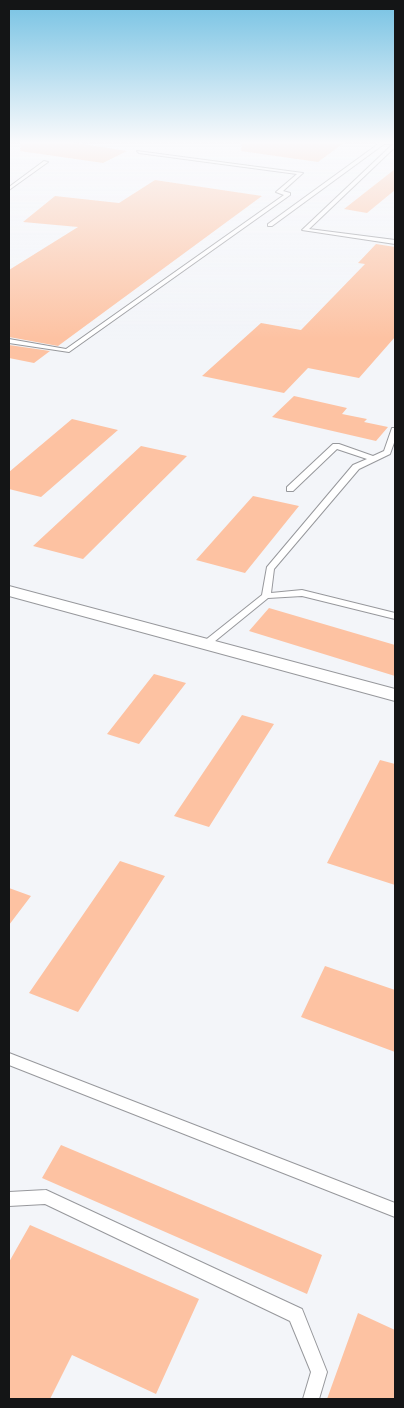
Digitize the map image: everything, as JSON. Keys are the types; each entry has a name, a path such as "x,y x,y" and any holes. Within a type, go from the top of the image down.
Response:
{"street":[{"path":"9,591 395,695"}],"lane":[{"path":"9,341 67,352 269,208"},
{"path":"270,225 294,208"},
{"path":"328,208 305,230 395,242"},
{"path":"266,596 270,569 356,467 386,452 395,430"},
{"path":"290,489 336,446 374,458"},
{"path":"206,644 266,596 302,593 395,616"},
{"path":"9,1060 395,1210"},
{"path":"9,1199 46,1198 296,1314 320,1372 311,1399"}],"building":[{"path":"41,208 246,208 58,346 9,337 9,270 78,227 23,222"},
{"path":"346,208 373,208 367,213 344,209"},
{"path":"376,244 395,247 395,337 359,378 308,368 284,393 202,376 261,323 301,330 365,264 358,263"},
{"path":"9,345 50,351 34,363 9,358"},
{"path":"294,396 347,408 342,414 367,419 364,422 388,427 376,441 272,417"},
{"path":"72,419 118,430 41,497 9,489 9,472"},
{"path":"141,446 187,456 83,559 33,546"},
{"path":"253,496 299,506 245,573 196,560"},
{"path":"269,608 395,645 395,676 249,631"},
{"path":"154,674 186,683 139,744 107,734"},
{"path":"242,715 274,724 209,827 174,816"},
{"path":"380,760 395,764 395,885 327,863"},
{"path":"120,861 165,876 78,1012 29,993"},
{"path":"9,888 31,896 9,925"},
{"path":"325,966 395,990 395,1052 301,1017"},
{"path":"61,1145 322,1255 307,1294 42,1178"},
{"path":"30,1225 199,1299 156,1394 72,1355 50,1399 9,1399 9,1262"},
{"path":"358,1313 395,1330 395,1399 327,1399"}]}
